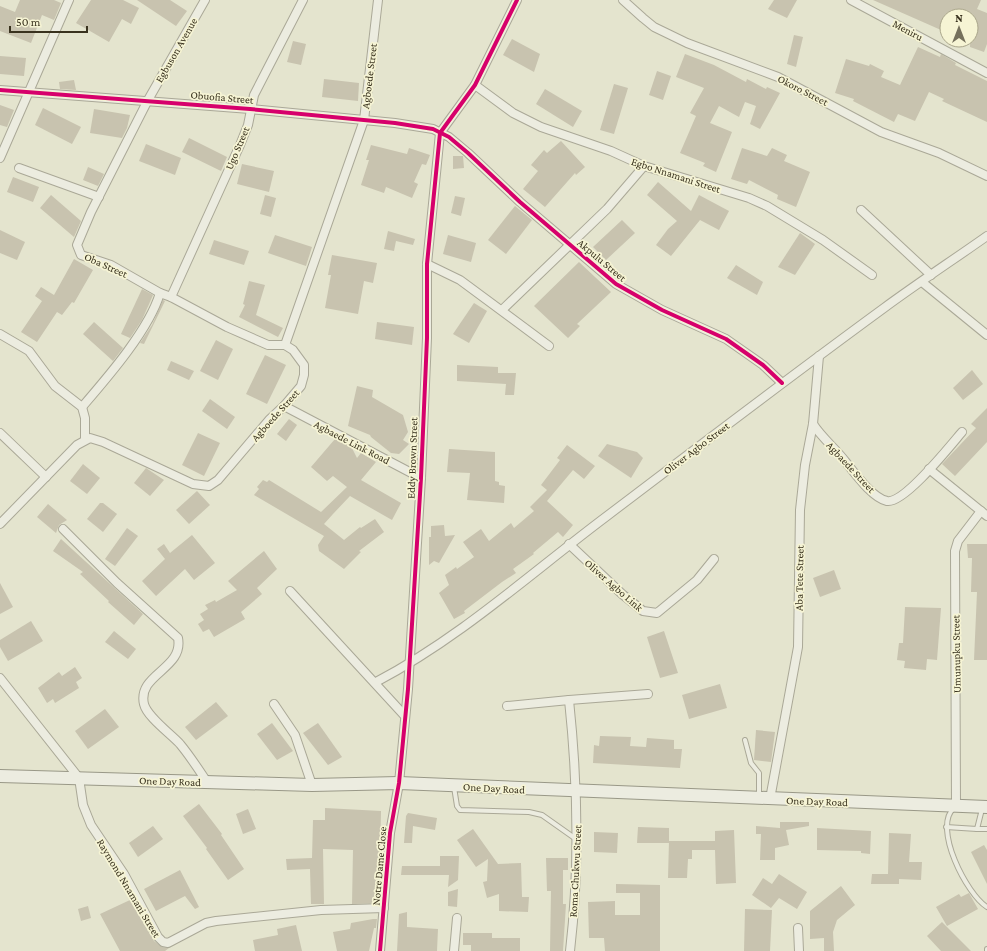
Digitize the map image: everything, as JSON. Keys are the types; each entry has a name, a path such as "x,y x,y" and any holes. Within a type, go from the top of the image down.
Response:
{"main road":[{"name":"One Day Road","path":"0,776 312,785 399,784 984,807"}],"street":[{"path":"0,158 68,0"},
{"name":"Egbuson Avenue","path":"148,100 205,0"},
{"name":"Ugo Street","path":"171,297 240,145 248,125 254,95 303,0"},
{"name":"Agboede Street","path":"85,439 96,439 193,484 209,486 213,485 225,474 269,420 284,406 301,386 304,376 302,361 290,347 285,345 364,120 378,0"},
{"path":"440,133 475,85 517,0"},
{"name":"Okoro Street","path":"623,0 654,27 687,43 778,77 893,137 939,153 987,176"},
{"name":"Meniru","path":"850,0 987,72"},
{"name":"Egbo Nnamani Street","path":"475,85 503,106 530,122 610,151 644,166 749,198 767,206 823,240 872,275"},
{"name":"Obuofia Street","path":"0,90 148,100 364,120 424,127 440,133"},
{"name":"Oba Street","path":"148,100 82,233 77,245 81,255 111,265 160,293 171,297 227,327 268,345 285,345"},
{"name":"Akpulu Street","path":"440,133 449,138 616,284 662,310 726,339 762,365 782,383"},
{"name":"Eddy Brown Street","path":"399,784 404,715 410,665 421,478 427,338 428,264 440,133"},
{"path":"502,310 607,209 644,166"},
{"path":"19,168 99,198"},
{"path":"861,210 931,276"},
{"name":"Oliver Agbo Street","path":"376,682 410,665 495,605 569,544 782,383 987,236"},
{"path":"428,264 460,280 549,346"},
{"path":"922,282 987,335"},
{"path":"82,407 108,377 128,349 149,317 160,293"},
{"path":"0,334 29,351 55,386 82,407 85,418 85,439 46,476 0,524"},
{"name":"Aba Tete Street","path":"764,799 798,646 800,510 813,424 819,356"},
{"name":"Agbaede Link Road","path":"284,406 421,478"},
{"name":"Agbaede Street","path":"813,424 864,484 887,501 898,498 910,490 962,432"},
{"path":"0,433 46,476"},
{"path":"929,469 984,514"},
{"name":"Umunupku Street","path":"956,806 955,551 958,541 984,514"},
{"path":"64,529 117,583 178,638 178,652 175,657 149,682 143,692 143,701 148,711 181,745 207,782"},
{"name":"Oliver Agbo Link","path":"569,544 622,594 643,611 648,613 657,613 697,580 714,559"},
{"path":"290,591 376,682 404,715"},
{"path":"0,678 79,778"},
{"path":"507,706 648,694"},
{"name":"Roma Chukwu Street","path":"569,700 575,743 577,792 575,895 570,951"},
{"path":"274,704 295,735 312,785"},
{"name":"Raymond Nnamani Street","path":"79,778 83,805 91,825 124,874 158,937 163,942 168,943 206,923 216,921 321,910 384,908"},
{"name":"Notre Dame Close","path":"380,951 390,833 399,784"},
{"path":"454,951 457,918"},
{"path":"798,928 798,951"}],"lane":[{"path":"745,740 751,763 759,773 764,799"},
{"path":"454,786 457,806 460,810 529,812 542,815 577,840"},
{"path":"956,806 950,812 946,827 956,866 980,902 987,907"},
{"path":"977,829 984,807"},
{"path":"946,827 987,829"}],"building":[{"path":"20,0 54,0 61,3 54,20 42,15 31,43 0,31 0,6 15,12"},
{"path":"91,0 123,0 139,8 131,24 122,19 109,42 76,23"},
{"path":"137,0 170,0 187,11 176,26"},
{"path":"774,0 797,0 787,18 768,9"},
{"path":"873,0 981,0 977,8 939,8 939,29"},
{"path":"979,10 987,13 987,44 984,52 973,48 979,48"},
{"path":"794,35 803,37 796,67 787,64"},
{"path":"512,39 540,54 534,72 503,55"},
{"path":"293,41 306,44 301,65 287,62"},
{"path":"918,47 940,57 941,54 956,63 955,65 987,81 987,122 942,101 944,99 929,92 915,121 898,114 894,122 853,101 854,99 835,93 846,59 869,66 870,64 884,71 881,77 900,85"},
{"path":"685,54 714,65 746,82 747,79 766,89 767,87 780,93 760,129 750,124 756,106 745,102 739,117 719,106 710,123 732,132 716,172 703,166 705,163 680,153 696,116 690,113 704,88 676,77"},
{"path":"0,56 26,58 24,76 0,74"},
{"path":"657,71 671,76 663,100 649,95"},
{"path":"324,79 359,83 358,101 322,97"},
{"path":"74,80 76,90 60,89 59,82"},
{"path":"614,84 628,88 614,134 600,130"},
{"path":"545,89 582,111 573,127 536,104"},
{"path":"0,105 14,110 7,127 0,125"},
{"path":"43,108 81,127 72,144 35,125"},
{"path":"94,109 130,115 127,128 122,138 90,133"},
{"path":"189,138 227,157 221,171 182,152"},
{"path":"561,141 585,167 576,175 575,173 545,207 523,189 538,171 531,165 544,150 547,153"},
{"path":"146,144 181,158 175,175 139,161"},
{"path":"371,145 407,154 409,148 430,155 426,165 422,164 414,182 418,184 412,198 386,187 384,193 361,185 369,160 366,160"},
{"path":"742,148 767,156 772,148 787,155 784,161 810,172 796,207 777,199 778,195 749,180 747,184 731,179"},
{"path":"453,156 463,156 464,168 453,169"},
{"path":"242,164 274,171 269,192 237,184"},
{"path":"88,167 104,174 98,186 83,180"},
{"path":"13,177 39,187 33,202 7,192"},
{"path":"658,182 691,211 699,195 729,211 719,230 700,220 671,256 656,245 668,229 677,221 647,195"},
{"path":"51,195 81,221 74,237 40,208"},
{"path":"265,195 276,198 271,217 260,214"},
{"path":"455,196 465,198 461,216 451,213"},
{"path":"515,206 532,220 506,254 488,240"},
{"path":"622,220 635,233 606,260 593,247"},
{"path":"0,230 25,242 17,260 0,253"},
{"path":"388,231 415,239 413,245 396,241 394,251 384,249"},
{"path":"800,233 815,244 795,275 778,267"},
{"path":"275,235 312,247 306,266 268,253"},
{"path":"448,235 476,243 471,262 443,254"},
{"path":"214,240 249,251 244,265 209,254"},
{"path":"332,255 377,263 373,283 364,281 358,314 325,308 331,275 328,275"},
{"path":"74,259 93,270 74,303 72,302 62,315 57,312 37,342 21,332 42,301 35,296 41,287 54,295"},
{"path":"579,262 611,292 577,324 580,326 568,338 534,306"},
{"path":"736,265 763,282 757,295 727,278"},
{"path":"249,281 265,285 256,315 283,328 278,337 239,317 245,305 243,304"},
{"path":"142,289 153,295 142,320 130,338 121,334"},
{"path":"163,300 165,301 144,344 140,343 152,325"},
{"path":"474,303 487,311 469,343 453,334"},
{"path":"94,322 123,348 113,361 83,334"},
{"path":"377,322 414,327 412,345 375,339"},
{"path":"216,340 233,349 218,380 200,371"},
{"path":"265,355 286,365 267,404 246,394"},
{"path":"171,361 194,371 189,380 167,370"},
{"path":"457,365 498,367 498,373 516,373 514,395 505,395 506,384 457,381"},
{"path":"972,370 983,384 963,400 953,388"},
{"path":"357,386 373,390 372,397 403,415 408,432 403,440 409,444 399,454 391,453 370,435 348,426"},
{"path":"210,399 235,417 227,429 202,411"},
{"path":"987,408 987,442 955,476 942,464 976,428 971,424"},
{"path":"289,419 297,425 286,441 277,434"},
{"path":"198,433 220,443 204,476 182,465"},
{"path":"335,439 352,448 357,458 361,453 376,462 361,480 401,503 392,520 350,496 324,524 344,540 360,527 361,528 375,519 384,532 359,551 361,552 344,569 319,551 318,545 324,536 254,495 259,489 257,487 263,480 267,482 269,480 321,512 347,487 333,476 327,481 311,467"},
{"path":"607,444 637,452 643,458 631,478 598,456"},
{"path":"567,445 595,466 584,479 573,470 547,501 573,525 563,537 558,532 533,553 534,554 513,569 516,573 464,611 465,613 454,619 439,593 449,585 445,575 456,567 457,569 474,557 463,542 481,529 489,541 511,523 514,528 534,511 530,507 547,490 541,485 560,460 557,458"},
{"path":"449,449 495,452 495,481 499,482 499,485 505,486 504,503 467,500 470,473 447,472"},
{"path":"83,464 100,478 87,494 70,481"},
{"path":"146,468 164,480 150,496 134,483"},
{"path":"197,491 210,505 189,524 176,510"},
{"path":"100,503 103,503 117,514 103,532 87,519"},
{"path":"48,504 67,520 59,525 56,533 37,517"},
{"path":"444,525 445,536 455,535 439,563 434,561 429,565 429,537 431,537 431,526"},
{"path":"127,528 138,536 115,566 105,559"},
{"path":"192,535 215,563 194,580 185,569 156,596 142,581 165,559 157,549 164,544 170,553"},
{"path":"61,539 143,614 134,625 80,574 83,572 53,551"},
{"path":"967,544 987,544 987,660 974,660 977,592 971,592 972,558 968,558"},
{"path":"264,551 277,569 257,588 262,594 241,612 245,619 214,637 209,629 203,632 198,624 204,620 200,614 208,609 205,605 215,600 216,602 237,590 228,581"},
{"path":"834,570 841,589 820,597 813,578"},
{"path":"0,583 13,607 0,614"},
{"path":"905,607 941,608 937,660 927,659 926,670 904,668 905,661 897,660 899,643 903,643"},
{"path":"31,621 43,641 8,661 0,647 0,640"},
{"path":"114,631 136,649 128,659 105,642"},
{"path":"664,631 678,673 660,678 647,637"},
{"path":"75,667 82,678 76,682 79,688 55,703 53,699 47,703 38,688 59,672 62,676"},
{"path":"720,684 727,708 689,719 682,695"},
{"path":"216,702 228,716 196,740 185,727"},
{"path":"105,709 119,727 88,749 75,731"},
{"path":"272,723 293,751 277,760 257,734"},
{"path":"318,723 342,757 328,765 303,733"},
{"path":"756,730 775,732 771,762 754,760"},
{"path":"600,736 631,737 630,746 646,747 647,738 674,740 674,749 682,749 680,768 593,763 594,745 599,746"},
{"path":"199,804 222,834 221,835 244,869 228,880 206,849 207,848 183,816"},
{"path":"325,808 381,811 379,903 352,904 353,850 323,849 324,904 311,904 310,869 287,870 286,859 312,858 313,820 325,820"},
{"path":"248,809 256,829 243,834 236,814"},
{"path":"408,813 437,818 435,830 413,826 412,843 404,843 406,816"},
{"path":"780,822 809,822 809,826 786,830 789,845 775,848 775,860 760,860 761,834 756,834 756,826 780,828"},
{"path":"153,826 163,839 138,857 129,843"},
{"path":"638,827 669,828 669,843 637,843"},
{"path":"817,828 871,831 870,854 861,853 861,851 817,850"},
{"path":"473,829 498,864 521,863 522,897 529,897 528,912 499,911 499,894 487,898 483,882 487,881 488,859 476,867 457,840"},
{"path":"734,830 736,883 716,884 715,850 692,850 692,859 688,859 687,878 668,878 669,841 715,841 715,831"},
{"path":"594,832 618,833 617,853 594,852"},
{"path":"889,833 911,834 909,862 922,862 921,880 899,879 899,884 871,884 872,874 888,874"},
{"path":"984,845 987,850 987,884 971,852"},
{"path":"440,856 459,856 458,880 448,887 449,875 401,875 402,866 440,866"},
{"path":"546,858 568,858 568,870 563,870 563,904 566,904 563,951 550,951 551,891 547,891"},
{"path":"180,870 199,907 195,909 185,896 156,911 144,889"},
{"path":"779,874 807,892 797,909 779,898 771,908 752,895 763,878 772,884"},
{"path":"616,884 660,885 660,951 605,951 604,938 589,938 588,902 615,901 615,915 640,915 640,893 616,893"},
{"path":"841,886 855,905 837,920 833,932 834,951 824,951 824,938 810,939 810,911"},
{"path":"458,889 457,907 448,906 448,892"},
{"path":"969,893 978,909 947,926 936,907 959,894 961,897"},
{"path":"130,900 154,941 162,947 169,948 165,951 120,951 100,914"},
{"path":"88,906 91,918 81,921 78,909"},
{"path":"745,909 772,910 770,951 744,951"},
{"path":"407,912 407,927 438,929 437,951 397,951 399,914"},
{"path":"377,919 376,928 374,928 369,951 337,951 333,932 350,929 351,923"},
{"path":"942,922 971,951 941,951 927,936"},
{"path":"296,925 302,951 255,951 253,940 278,935 277,929"},
{"path":"463,933 492,933 492,938 520,938 520,951 471,951 471,945 463,945"}],"cycle path":[{"path":"380,951 390,833 399,783 408,689 421,478 427,338 427,264 440,133 475,85 517,0"},
{"path":"0,90 250,109 395,123 433,129 449,137 468,153 520,202 616,284 662,310 726,339 763,365 782,383"}]}
